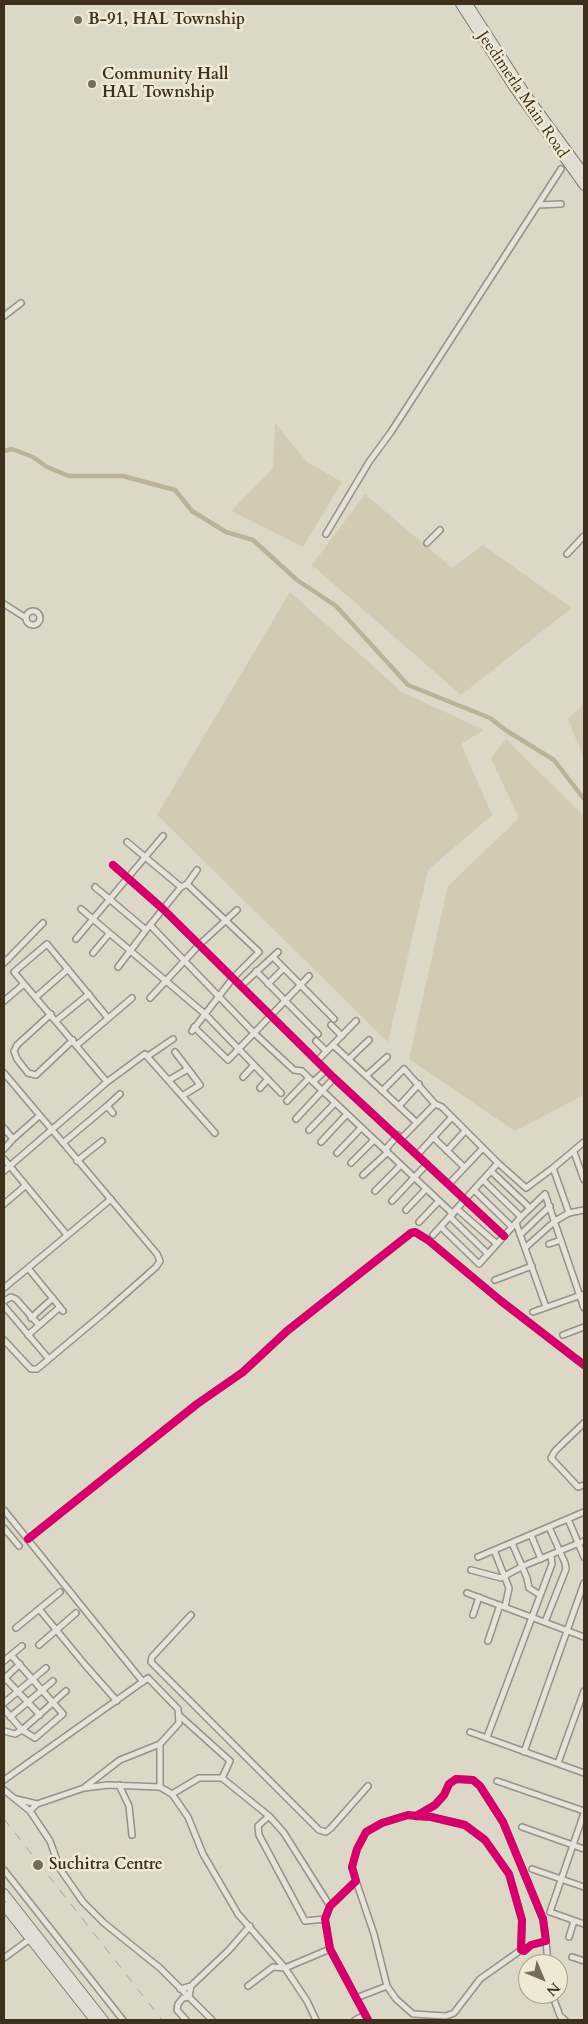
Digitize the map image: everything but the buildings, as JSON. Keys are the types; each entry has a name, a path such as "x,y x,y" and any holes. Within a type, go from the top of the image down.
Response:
{"main road":[{"name":"Jeedimetla Main Road","path":"460,4 514,88 584,186"},
{"name":"Jeedimetla Main Road","path":"468,4 524,91 584,173"},
{"path":"4,1893 94,2020"},
{"path":"4,1906 30,1939 104,2020"}],"street":[{"path":"326,534 368,462 391,432 561,169"},
{"path":"538,205 561,204"},
{"path":"4,316 21,302"},
{"path":"4,306 11,309"},
{"path":"427,543 440,530"},
{"path":"567,554 584,536"},
{"path":"4,604 26,618"},
{"path":"76,939 163,836"},
{"path":"128,842 184,885 259,952 233,978 193,1029 228,1060 300,984 310,976"},
{"path":"113,865 163,910 334,1078 504,1236"},
{"path":"118,967 196,870"},
{"path":"95,887 146,930"},
{"path":"81,909 205,1014 280,1093"},
{"path":"150,998 184,960 237,910"},
{"path":"4,963 43,922"},
{"path":"150,925 254,1033 294,1070 302,1071 439,1201 488,1254"},
{"path":"92,953 110,934"},
{"path":"108,1018 48,944 14,972 57,1020 108,1082"},
{"path":"241,986 256,970 278,952"},
{"path":"273,957 334,1019"},
{"path":"268,984 284,968"},
{"path":"36,997 68,969"},
{"path":"256,970 318,1034"},
{"path":"4,1000 24,984"},
{"path":"57,1020 89,994"},
{"path":"51,1014 17,1045 14,1051 17,1059 28,1072 36,1075 132,998"},
{"path":"317,1061 356,1021"},
{"path":"331,1025 342,1036"},
{"path":"148,1056 173,1039"},
{"path":"349,1059 369,1040"},
{"path":"316,1041 326,1051"},
{"path":"333,1045 416,1122"},
{"path":"175,1052 200,1085 182,1096"},
{"path":"4,1171 108,1082 145,1054 215,1133"},
{"path":"367,1075 387,1057"},
{"path":"243,1077 254,1065"},
{"path":"382,1091 404,1068 435,1104 452,1116 465,1131 526,1188 574,1152 584,1142"},
{"path":"170,1080 188,1069"},
{"path":"287,1101 311,1080 326,1070"},
{"path":"4,1073 160,1259 159,1264 37,1369 31,1369 4,1340"},
{"path":"296,1119 334,1078"},
{"path":"260,1088 268,1079"},
{"path":"399,1106 419,1084"},
{"path":"63,1143 120,1094"},
{"path":"309,1130 335,1103"},
{"path":"363,1175 399,1137 435,1104"},
{"path":"107,1106 113,1113"},
{"path":"321,1142 347,1114"},
{"path":"4,1149 39,1116"},
{"path":"417,1154 452,1116"},
{"path":"4,1128 14,1139"},
{"path":"337,1153 361,1128"},
{"path":"447,1151 465,1131"},
{"path":"433,1137 464,1167"},
{"path":"77,1161 102,1140"},
{"path":"351,1164 374,1140"},
{"path":"449,1184 483,1148"},
{"path":"574,1152 584,1180"},
{"path":"4,1159 67,1235"},
{"path":"434,1235 498,1163"},
{"path":"392,1200 427,1164"},
{"path":"375,1191 401,1165"},
{"path":"553,1168 569,1213"},
{"path":"492,1172 530,1208"},
{"path":"484,1180 521,1217"},
{"path":"4,1204 26,1186"},
{"path":"406,1210 426,1189"},
{"path":"474,1190 514,1225 526,1247 546,1307"},
{"path":"440,1227 480,1264 521,1217 545,1194 582,1295 584,1308"},
{"path":"4,1288 111,1199"},
{"path":"419,1222 439,1201"},
{"path":"520,1235 550,1206"},
{"path":"457,1209 497,1244"},
{"path":"526,1247 555,1221 569,1213 584,1210"},
{"path":"28,1539 197,1404 243,1372 288,1331 411,1232 415,1232 428,1240 584,1365"},
{"path":"549,1244 561,1240"},
{"path":"495,1280 532,1266"},
{"path":"28,1268 61,1309 28,1335"},
{"path":"533,1312 582,1295"},
{"path":"4,1301 11,1297 16,1299 39,1325"},
{"path":"32,1318 53,1298"},
{"path":"4,1306 48,1358"},
{"path":"563,1335 584,1327"},
{"path":"584,1423 555,1451 551,1458 578,1487 584,1485"},
{"path":"4,1510 145,1680 178,1709 179,1723 160,1744 120,1760 84,1788"},
{"path":"478,1557 584,1512"},
{"path":"568,1519 584,1557"},
{"path":"545,1622 566,1570 549,1527"},
{"path":"4,1528 19,1546"},
{"path":"531,1535 542,1559"},
{"path":"471,1570 497,1578 505,1576 523,1566 584,1541"},
{"path":"512,1543 523,1566 529,1588 540,1595"},
{"path":"488,1640 510,1591 494,1550"},
{"path":"487,1738 552,1564 551,1555"},
{"path":"524,1752 584,1583"},
{"path":"16,1628 60,1592"},
{"path":"467,1593 584,1637"},
{"path":"472,1615 478,1597"},
{"path":"39,1608 117,1701"},
{"path":"38,1646 76,1613"},
{"path":"191,1615 152,1657 151,1662 318,1830 326,1832 331,1828 368,1786"},
{"path":"4,1661 22,1646"},
{"path":"4,1710 22,1730 35,1738 41,1735 63,1714 11,1655"},
{"path":"20,1664 4,1678 40,1714"},
{"path":"4,1703 46,1668"},
{"path":"4,1780 117,1701 145,1680 156,1669"},
{"path":"10,1717 53,1681"},
{"path":"4,1731 15,1734 22,1730 66,1691"},
{"path":"558,1764 584,1691"},
{"path":"180,1716 230,1761 222,1778"},
{"path":"470,1732 584,1773"},
{"path":"160,1744 160,1787"},
{"path":"172,1794 199,1778 222,1778 269,1816 284,1833 330,1906"},
{"path":"416,1816 435,1805 444,1795 449,1784 456,1779 473,1780 480,1786 503,1822 543,1919 547,1954"},
{"path":"497,1781 584,1812 575,1846 550,1912 584,1924"},
{"path":"119,1785 129,1806 132,1835"},
{"path":"30,1811 37,1804 84,1788 119,1785 160,1787 172,1794 188,1817 203,1854 227,1897 238,1914 286,1968 307,2001 316,2020"},
{"path":"4,1790 30,1811 50,1841 60,1869 84,1902 212,2020"},
{"path":"15,1798 37,1804"},
{"path":"269,1816 258,1826 259,1835 305,1921 325,1920"},
{"path":"522,1950 522,1920 509,1874 499,1857 485,1840 465,1825 431,1817 408,1816 382,1823 366,1832 357,1849 352,1867 374,1934 387,1986 396,1999 413,2014 446,2016 454,2013 463,2004 480,1979 522,1950 524,1951 531,1945 546,1941"},
{"path":"522,1827 584,1849"},
{"path":"532,1869 584,1887"},
{"path":"4,1870 123,2020"},
{"path":"355,2020 366,2018 330,1949 325,1920 330,1906 356,1881"},
{"path":"569,1937 574,1921"},
{"path":"180,1989 191,1986 229,1950 250,1926"},
{"path":"4,1958 30,1939"},
{"path":"248,1986 273,1967 286,1968 330,1949"},
{"path":"572,1957 584,1961"},
{"path":"189,1997 191,1986"},
{"path":"356,1998 387,1986"},
{"path":"186,2020 177,2010 178,2004 183,1998 189,1997"},
{"path":"556,2004 560,2016 565,2020"}],"shaded area":[{"path":"275,423 307,462 342,482 303,547 231,511 273,469"},
{"path":"365,494 452,568 483,545 572,608 461,695 312,565"},
{"path":"290,592 402,692 484,730 461,744 492,815 428,870 388,1042 157,815"},
{"path":"584,704 584,759 568,719"},
{"path":"506,739 584,816 584,1095 515,1131 409,1059 448,886 519,818 491,758"}],"waterway":[{"path":"4,451 12,449 33,457 47,467 69,476 123,476 175,490 192,511 226,532 253,540 297,580 336,606 408,685 490,718 507,731 554,760 584,799"}],"railway":[{"path":"4,1819 162,2020"}],"cycle path":[{"path":"113,865 163,909 334,1078 504,1236"},
{"path":"28,1539 197,1404 243,1372 287,1331 411,1233 415,1232 428,1240 501,1301 584,1365"},
{"path":"368,2020 330,1949 325,1919 330,1906 356,1881 352,1867 357,1849 366,1832 382,1823 408,1815 416,1816 431,1817 465,1825 485,1840 509,1874 522,1920 521,1950 524,1951 531,1945 546,1941 543,1919 503,1822 480,1786 473,1780 456,1779 449,1784 444,1795 435,1805 416,1816"}],"place":[{"name":"B-91, HAL Township","path":"78,20"},
{"name":"Community Hall HAL Township","path":"92,84"},
{"name":"Suchitra Centre","path":"38,1865"}]}
